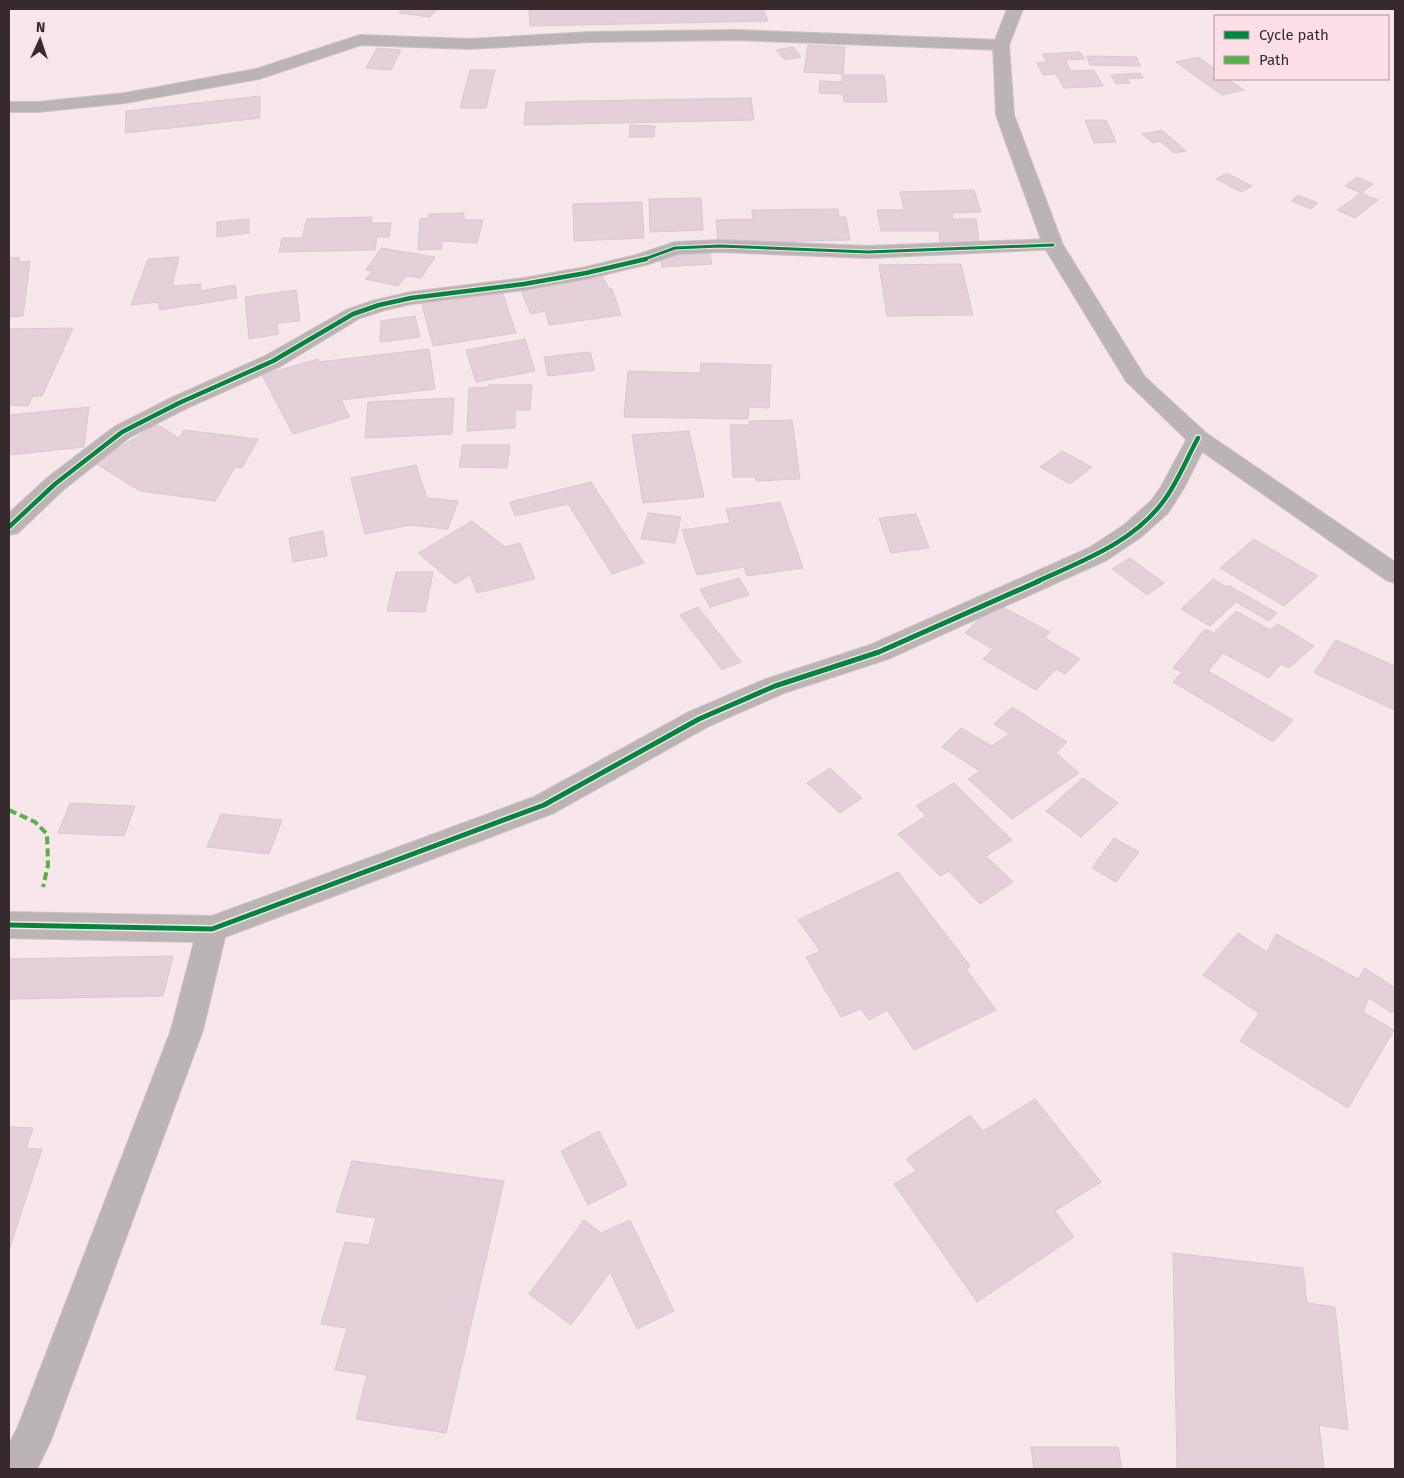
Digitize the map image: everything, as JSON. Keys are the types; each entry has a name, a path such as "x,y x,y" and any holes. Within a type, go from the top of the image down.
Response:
{"street":[{"path":"1015,9 1001,45 1005,115 1053,245 1137,381 1198,438 1395,574"},
{"path":"9,107 38,107 125,98 259,74 360,40 469,44 590,37 735,35 1001,45"},
{"path":"9,527 55,484 122,432 179,402 273,361 353,314 379,305 430,295 524,284 586,273 642,260 676,248 720,246 868,252 1053,245"},
{"path":"9,926 212,929 544,805 700,719 775,686 879,652 1098,554 1130,534 1153,514 1170,491 1198,438"},
{"path":"16,1469 39,1422 187,1030 212,929"}],"building":[{"path":"403,9 437,9 430,17 399,13"},
{"path":"529,9 763,9 768,21 530,26"},
{"path":"808,45 845,47 843,74 804,72"},
{"path":"793,47 801,57 785,60 776,50"},
{"path":"377,48 401,50 391,70 366,68"},
{"path":"1080,52 1085,59 1065,60 1071,71 1094,70 1103,86 1064,88 1056,74 1043,75 1037,63 1047,62 1042,54"},
{"path":"1087,56 1137,57 1140,66 1090,65"},
{"path":"1198,57 1214,68 1214,80 1229,80 1244,90 1222,95 1176,62"},
{"path":"470,70 495,70 486,108 460,108"},
{"path":"1140,73 1143,78 1127,79 1130,83 1116,84 1111,75"},
{"path":"842,75 884,75 887,102 844,102 843,94 819,93 820,81 842,82"},
{"path":"260,96 260,118 125,133 126,111"},
{"path":"751,98 754,120 524,125 526,102"},
{"path":"1085,120 1106,120 1116,142 1094,143"},
{"path":"630,125 655,126 654,137 629,137"},
{"path":"1162,130 1186,151 1174,153 1160,141 1153,143 1142,134"},
{"path":"1227,173 1252,186 1241,192 1216,179"},
{"path":"1357,177 1373,184 1361,193 1345,186"},
{"path":"974,190 981,212 952,213 953,219 976,219 979,242 940,242 939,231 881,231 877,210 904,210 900,192"},
{"path":"1361,193 1378,200 1355,218 1337,210"},
{"path":"1298,195 1318,203 1311,209 1291,201"},
{"path":"701,198 703,230 650,232 649,199"},
{"path":"642,202 644,238 574,241 573,204"},
{"path":"838,209 839,217 846,217 850,240 718,243 716,220 753,219 752,210"},
{"path":"464,213 464,220 483,220 477,243 442,241 442,249 418,250 420,219 429,218 429,214"},
{"path":"372,217 371,223 391,223 389,237 377,237 375,250 279,252 282,238 302,238 307,219"},
{"path":"249,219 249,233 217,237 217,222"},
{"path":"381,248 435,257 421,278 406,276 398,286 365,279 373,271 366,270"},
{"path":"709,250 712,264 662,267 660,257 679,256 678,252"},
{"path":"19,257 19,262 30,261 23,316 9,317 9,258"},
{"path":"179,257 172,286 201,284 200,291 235,285 237,298 159,310 159,302 131,305 148,259"},
{"path":"961,264 973,315 887,316 879,265"},
{"path":"601,274 609,289 612,289 621,315 549,325 545,311 531,314 520,288"},
{"path":"501,288 516,333 433,346 421,301"},
{"path":"296,290 300,321 277,323 278,334 249,339 245,297"},
{"path":"415,316 420,337 380,342 381,321"},
{"path":"73,328 42,396 33,396 28,406 9,405 9,329"},
{"path":"525,339 535,371 476,382 466,350"},
{"path":"429,349 435,389 341,400 350,417 293,434 262,375 318,359 319,362"},
{"path":"590,352 595,370 548,376 544,357"},
{"path":"701,363 771,365 769,408 749,407 748,419 624,417 628,371 700,373"},
{"path":"488,385 532,385 530,410 515,410 515,428 467,431 469,388 488,387"},
{"path":"454,398 452,434 365,438 368,402"},
{"path":"89,407 84,447 9,455 9,415"},
{"path":"792,420 800,479 756,481 755,477 733,477 730,425 750,425 749,421"},
{"path":"157,424 179,438 184,430 258,439 242,468 235,467 215,501 140,491 95,463"},
{"path":"689,431 704,497 643,503 632,435"},
{"path":"463,445 510,445 507,468 459,467"},
{"path":"1062,451 1092,467 1070,484 1040,467"},
{"path":"416,465 427,498 458,501 448,529 410,525 365,534 351,478"},
{"path":"591,482 644,563 612,574 568,504 515,516 510,502"},
{"path":"780,502 803,568 747,576 744,567 697,575 682,530 730,523 726,509"},
{"path":"648,513 681,517 675,543 641,539"},
{"path":"916,514 929,548 891,553 879,518"},
{"path":"472,521 505,547 520,543 535,579 477,593 470,575 455,584 418,553"},
{"path":"323,531 327,556 293,562 289,538"},
{"path":"1254,539 1318,576 1284,606 1220,568"},
{"path":"1130,558 1164,583 1147,595 1112,569"},
{"path":"396,572 433,572 425,612 387,611"},
{"path":"739,578 749,595 710,607 700,589"},
{"path":"1213,579 1227,587 1228,585 1277,613 1269,621 1236,602 1210,626 1181,609"},
{"path":"995,603 1050,632 1045,638 1080,659 1065,674 1056,669 1036,690 983,659 993,649 965,633"},
{"path":"698,607 741,662 722,670 680,615"},
{"path":"1236,611 1270,630 1278,624 1314,646 1289,668 1281,664 1269,678 1223,653 1208,671 1293,720 1273,742 1173,682 1182,672 1173,668 1205,629 1214,633"},
{"path":"1336,640 1395,666 1395,710 1314,673"},
{"path":"1012,707 1067,742 1056,753 1079,773 1012,819 968,779 980,771 942,747 961,728 992,746 1009,734 994,724"},
{"path":"830,768 862,798 840,813 807,783"},
{"path":"1083,778 1118,803 1081,837 1046,811"},
{"path":"954,783 1012,840 986,856 1013,882 980,904 949,871 940,876 898,834 926,816 916,806"},
{"path":"70,803 135,806 124,836 58,833"},
{"path":"221,814 282,820 269,854 207,847"},
{"path":"1114,838 1139,852 1116,882 1092,868"},
{"path":"898,872 970,966 966,969 996,1010 914,1050 887,1010 869,1020 861,1009 841,1017 806,957 820,951 798,920"},
{"path":"1238,933 1267,952 1276,934 1358,979 1365,968 1395,988 1395,1007 1392,1013 1369,998 1363,1012 1394,1030 1348,1108 1240,1041 1259,1013 1203,975"},
{"path":"173,956 163,996 9,999 9,959"},
{"path":"1035,1099 1101,1182 1055,1211 1074,1237 977,1302 894,1184 916,1171 906,1159 970,1115 983,1131"},
{"path":"9,1127 33,1128 26,1148 42,1149 9,1250"},
{"path":"599,1131 627,1185 588,1205 561,1151"},
{"path":"352,1161 504,1181 446,1433 356,1419 367,1375 335,1370 347,1328 321,1324 345,1242 369,1245 376,1218 336,1212"},
{"path":"584,1220 601,1233 630,1220 674,1311 637,1329 610,1272 571,1325 529,1294"},
{"path":"1173,1253 1303,1268 1307,1303 1335,1307 1348,1430 1319,1425 1324,1469 1177,1469"},
{"path":"1031,1447 1118,1447 1122,1469 1034,1469"}],"marked path":[{"path":"9,810 35,822 47,834 48,865 43,887"}],"cycle path":[{"path":"9,527 55,484 122,432 179,403 273,361 353,314 379,305 411,298 524,284 586,273 642,260 675,248 720,246 868,252 1053,245"},
{"path":"9,925 212,929 544,805 699,719 775,686 879,652 1098,554 1146,521 1159,507 1172,488 1198,438"}]}
